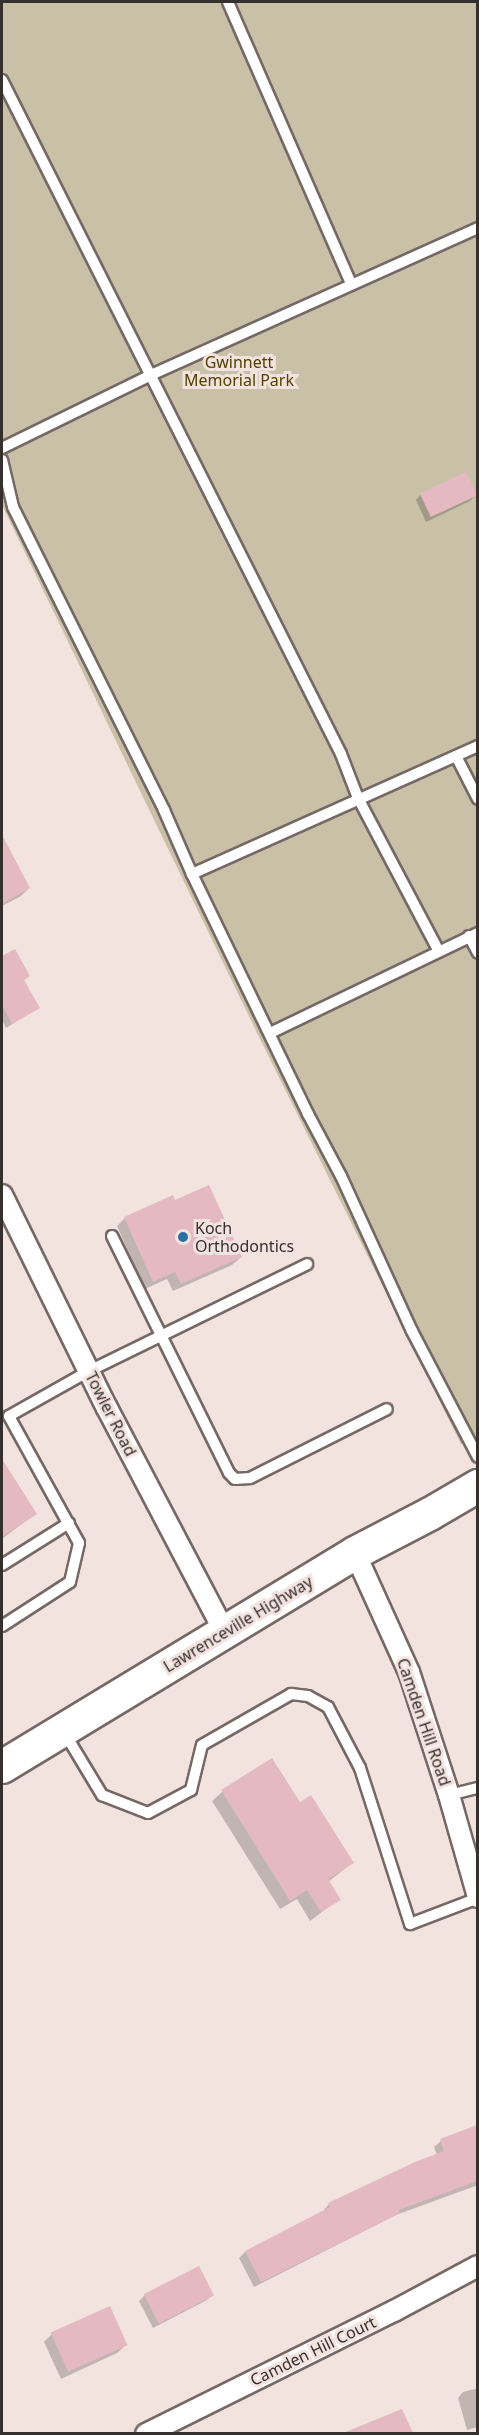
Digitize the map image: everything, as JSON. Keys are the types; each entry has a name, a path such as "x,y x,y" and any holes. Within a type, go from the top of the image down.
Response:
{"main road":[{"name":"Lawrenceville Highway","path":"2,1767 355,1553 430,1514 477,1486"}],"street":[{"name":"Towler Road","path":"2,1195 89,1371 224,1631"},
{"name":"Camden Hill Road","path":"355,1553 409,1672 449,1795 477,1898"},
{"name":"Camden Hill Court","path":"146,2433 383,2316 477,2266"}],"lane":[{"path":"228,2 351,283"},
{"path":"2,80 341,754 357,798 438,950"},
{"path":"2,448 151,375 477,228"},
{"path":"2,460 14,507 164,810 192,874 308,1114 341,1176 412,1331 477,1457"},
{"path":"192,874 477,746"},
{"path":"456,756 477,799"},
{"path":"270,1033 473,934 477,953"},
{"path":"112,1236 229,1473 235,1479 250,1478 387,1409"},
{"path":"2,1626 70,1582 79,1543 9,1416 89,1371 308,1264"},
{"path":"2,1565 69,1523"},
{"path":"64,1731 102,1796 148,1813 191,1790 202,1745 291,1694 308,1696 328,1707 360,1768 410,1924 477,1898"},
{"path":"449,1795 477,1788"}],"green space":[{"name":"Gwinnett Memorial Park","path":"2,2 477,2 478,1434 461,1444 259,1037 2,505"}],"building":[{"path":"466,472 477,496 431,517 420,494"},
{"path":"2,835 30,888 2,904"},
{"path":"15,949 30,976 24,980 40,1008 12,1024 2,1005 2,956"},
{"name":"Koch Orthodontics","path":"209,1185 242,1257 181,1284 175,1272 153,1282 124,1217 173,1195 175,1200"},
{"path":"2,1459 37,1514 2,1537"},
{"path":"272,1758 300,1802 311,1795 354,1863 328,1879 341,1900 321,1912 307,1890 290,1901 221,1790"},
{"path":"477,2125 477,2181 399,2210 400,2213 261,2282 245,2251 330,2207 328,2203 415,2162 444,2151 440,2139"},
{"path":"199,2266 214,2295 159,2324 144,2294"},
{"path":"110,2306 127,2345 68,2372 51,2332"},
{"path":"402,2409 413,2433 343,2433"}],"place":[{"name":"Koch Orthodontics","path":"183,1237"}]}
